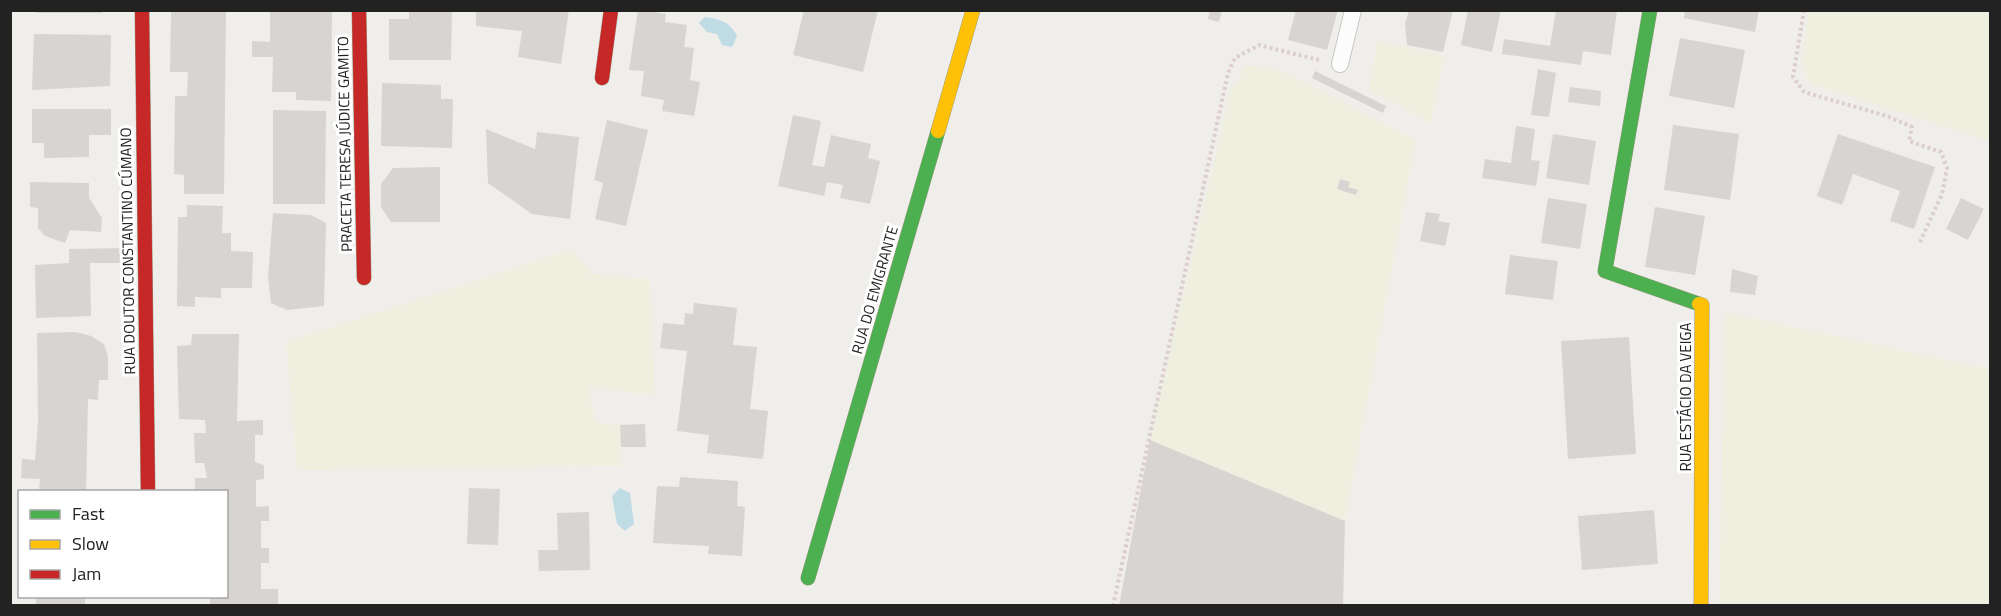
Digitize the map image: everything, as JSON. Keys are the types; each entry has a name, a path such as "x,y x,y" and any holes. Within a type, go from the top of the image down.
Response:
{"street":[{"name":"RUA DOUTOR CONSTANTINO CÚMANO","path":"142,10 148,490"},
{"name":"PRACETA TERESA JÚDICE GAMITO","path":"359,10 364,278"},
{"path":"602,78 611,10"},
{"name":"RUA DO EMIGRANTE","path":"808,578 973,10"},
{"name":"RUA ESTÁCIO DA VEIGA","path":"1650,10 1605,271 1702,305 1701,606"}],"lane":[{"path":"1340,64 1353,10"}],"path":[{"path":"1804,10 1793,77 1804,92 1887,116 1912,127 1909,141 1941,152 1947,168 1942,194 1920,242"},
{"path":"1113,606 1228,73 1235,58 1259,45 1340,64"}],"green space":[{"path":"1809,11 1990,11 1990,142 1810,83 1801,62"},
{"path":"1377,41 1444,56 1431,123 1369,90"},
{"path":"1246,65 1281,70 1416,140 1345,521 1150,440 1230,93"},
{"path":"572,249 592,274 650,279 655,396 588,386 594,417 602,424 620,425 621,466 297,470 286,342"},
{"path":"1725,312 1990,369 1990,605 1719,605"}],"water":[{"path":"705,17 720,20 731,27 737,36 732,47 722,45 717,34 707,32 699,23"},
{"path":"620,488 630,493 634,524 625,531 617,524 612,496"}],"building":[{"path":"36,10 102,10 102,13 36,13"},
{"path":"171,10 226,10 224,194 184,194 184,175 174,174 175,96 187,96 188,72 170,72"},
{"path":"270,10 332,10 331,101 296,100 296,92 272,92 273,57 252,57 252,41 270,42"},
{"path":"409,10 452,10 451,60 389,60 389,19 409,19"},
{"path":"476,10 569,10 561,64 518,57 522,31 476,26"},
{"path":"638,10 666,14 665,22 687,25 684,47 694,48 690,80 700,82 694,116 662,111 664,100 641,96 644,71 629,70"},
{"path":"804,10 878,10 863,72 793,55"},
{"path":"1210,10 1222,10 1219,22 1208,19"},
{"path":"1296,10 1338,10 1327,50 1288,40"},
{"path":"1409,10 1453,10 1443,52 1407,45 1405,24"},
{"path":"1468,10 1501,10 1492,52 1461,45"},
{"path":"1556,10 1617,10 1611,55 1583,51 1581,65 1502,54 1504,39 1550,46"},
{"path":"1685,10 1759,10 1755,32 1684,18"},
{"path":"34,34 111,35 110,86 32,90"},
{"path":"1680,38 1745,50 1734,108 1669,96"},
{"path":"1538,69 1556,73 1549,117 1531,115"},
{"path":"1315,71 1386,106 1383,113 1312,78"},
{"path":"382,83 441,85 441,99 453,99 452,148 381,146"},
{"path":"1570,87 1601,91 1600,106 1568,102"},
{"path":"32,109 111,109 111,135 89,135 89,157 44,158 44,143 32,143"},
{"path":"273,110 326,111 325,204 273,204"},
{"path":"793,115 821,121 812,165 824,167 831,135 871,144 868,158 880,161 870,204 840,198 843,185 827,182 824,196 778,186"},
{"path":"607,120 648,130 626,226 595,219 603,183 594,180"},
{"path":"1673,125 1739,134 1730,200 1664,190"},
{"path":"1516,126 1535,129 1531,160 1540,161 1536,186 1482,178 1485,159 1511,163"},
{"path":"486,129 535,149 537,132 579,137 570,219 532,214 488,183"},
{"path":"1553,134 1596,141 1589,185 1546,178"},
{"path":"1838,134 1935,167 1914,229 1890,221 1900,191 1853,174 1842,205 1817,196"},
{"path":"440,167 440,222 391,222 381,207 381,184 393,168"},
{"path":"1340,179 1350,182 1348,187 1358,190 1356,195 1337,189"},
{"path":"30,182 89,183 89,198 102,218 101,232 70,230 65,243 45,236 38,228 38,208 30,207"},
{"path":"1548,198 1587,204 1580,249 1541,243"},
{"path":"1961,198 1984,209 1968,240 1946,229"},
{"path":"187,205 223,206 222,233 231,233 231,251 253,252 252,288 221,288 221,298 195,297 195,307 177,306 178,217 187,217"},
{"path":"1655,207 1705,216 1695,275 1645,267"},
{"path":"1426,212 1440,214 1438,221 1450,223 1445,246 1420,241"},
{"path":"273,213 311,215 326,223 324,306 287,310 271,303 268,277"},
{"path":"129,248 129,263 90,263 91,316 36,318 35,265 69,263 69,249"},
{"path":"1510,255 1558,261 1553,300 1505,294"},
{"path":"1732,269 1758,276 1755,295 1730,292"},
{"path":"694,303 737,308 733,345 757,347 750,409 768,411 763,459 707,453 709,435 677,431 687,351 660,348 663,323 684,325 685,313 693,314"},
{"path":"75,332 91,336 104,344 108,357 108,380 99,380 98,400 88,399 86,490 39,490 40,479 21,478 22,459 35,460 38,422 37,333"},
{"path":"192,334 239,334 237,421 263,420 263,435 255,435 255,462 264,465 264,479 256,480 256,507 269,506 269,521 261,521 261,548 269,548 269,563 261,563 261,589 278,589 278,606 210,606 210,598 228,598 228,490 195,490 195,478 207,478 204,463 195,463 194,433 206,433 205,420 179,419 177,346 191,345"},
{"path":"1629,337 1636,454 1568,459 1561,341"},
{"path":"645,424 646,447 621,447 620,425"},
{"path":"1150,440 1345,521 1343,606 1119,606"},
{"path":"680,477 738,481 737,506 745,507 742,556 708,554 709,546 653,543 657,486 679,487"},
{"path":"469,488 500,489 498,545 467,544"},
{"path":"1654,510 1658,564 1582,570 1578,516"},
{"path":"589,512 590,570 539,571 538,550 558,550 557,513"},
{"path":"36,598 85,598 85,606 36,606"}],"traffic: fast":[{"path":"1650,10 1605,271 1699,304"},
{"path":"808,578 938,131"}],"traffic: slow":[{"path":"938,131 973,10"},
{"path":"1699,304 1702,305 1701,606"}],"traffic: jam":[{"path":"142,10 148,490"},
{"path":"359,10 364,278"},
{"path":"602,78 611,10"}]}
